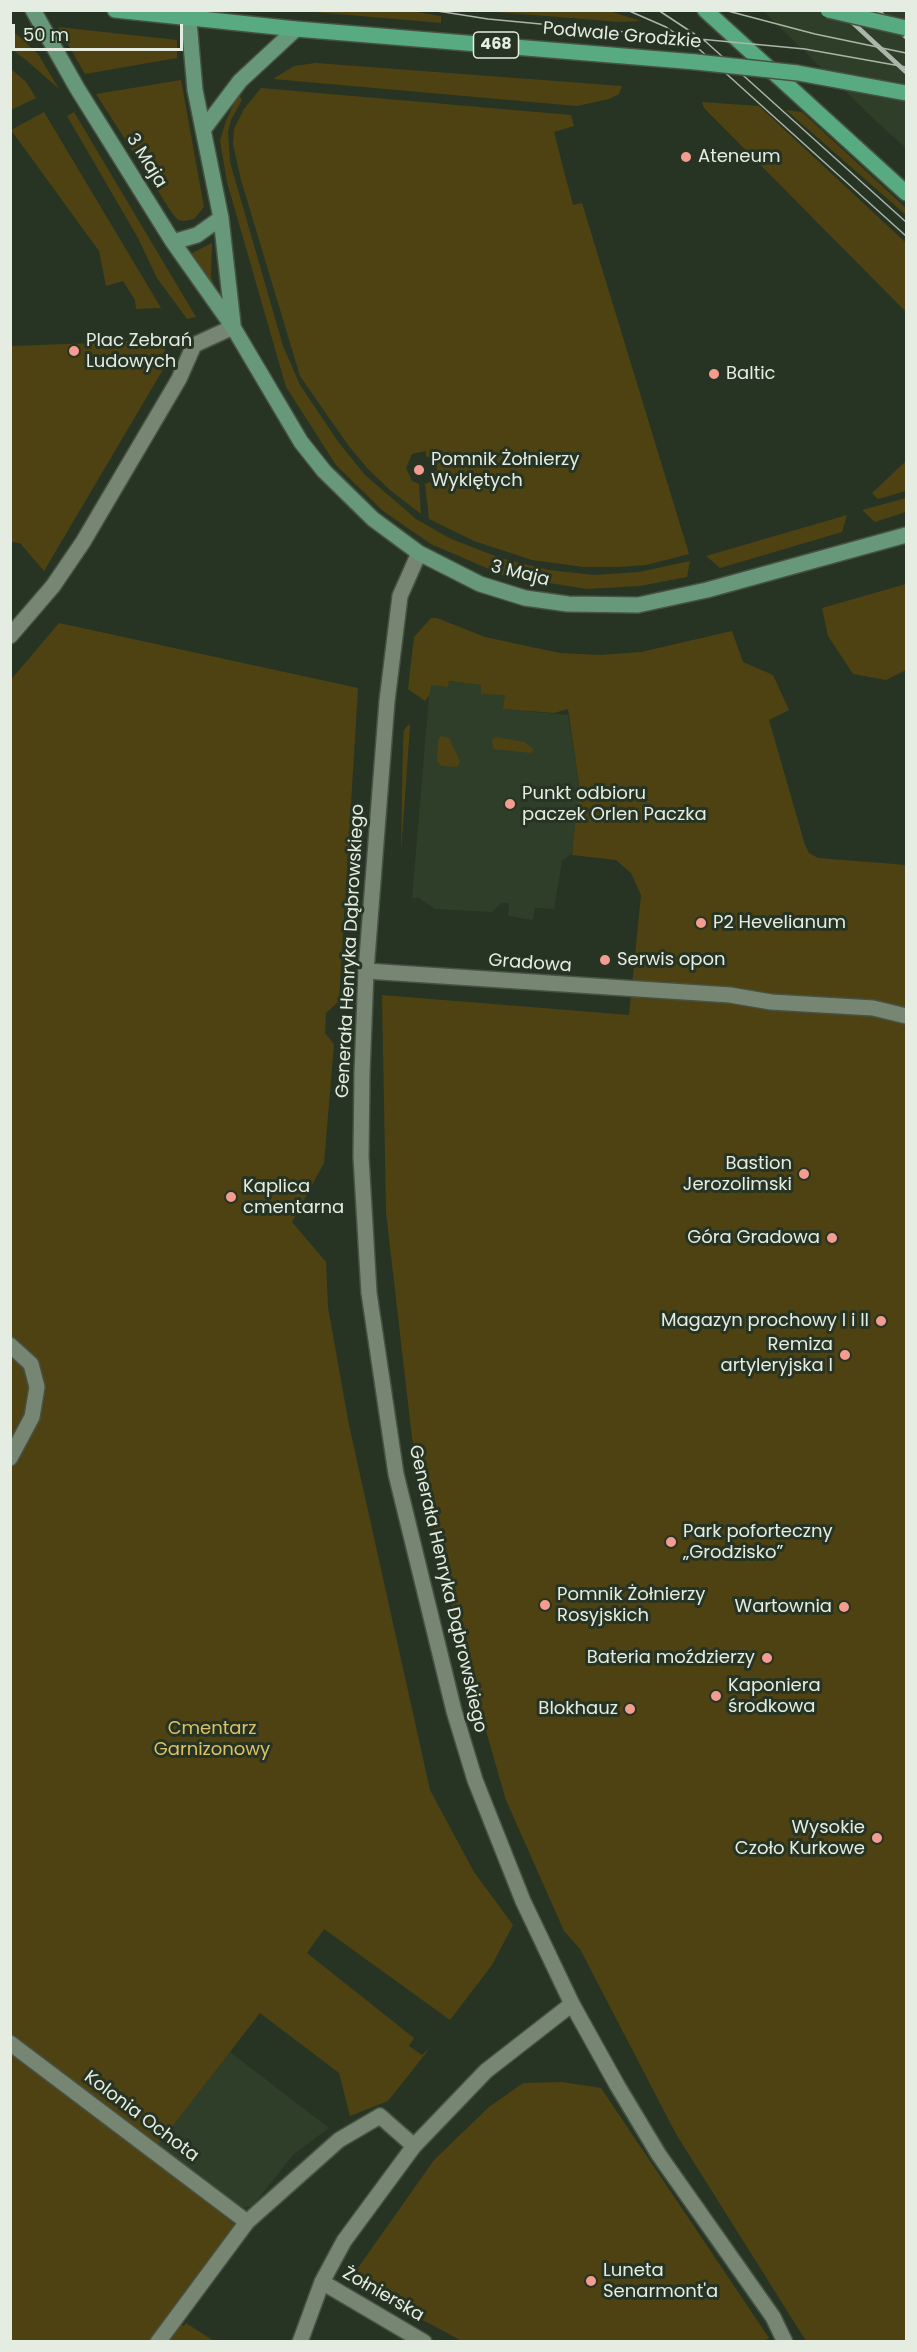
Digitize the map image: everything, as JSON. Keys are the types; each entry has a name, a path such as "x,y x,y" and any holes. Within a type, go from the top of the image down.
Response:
{"main road":[{"name":"3 Maja","path":"33,10 173,242 233,327 301,442 324,471 373,519 419,553 480,584 525,598 568,604 638,605 707,591 906,535"},
{"name":"468","path":"115,10 188,15"},
{"path":"705,10 906,193"},
{"path":"828,10 906,28"},
{"name":"3 Maja","path":"188,15 195,90 221,218 233,327"},
{"name":"Podwale Grodzkie","path":"188,15 296,29 696,62 798,74 906,93"},
{"path":"203,130 240,81 296,29"},
{"path":"173,242 197,235 221,218"}],"street":[{"path":"10,636 53,586 83,542 179,380 194,345 233,327"},
{"name":"Generała Henryka Dąbrowskiego","path":"419,553 400,596 387,701 366,971 361,1157 369,1293 396,1474 454,1711 475,1780 524,1901 572,2004 659,2155 773,2317 785,2342"},
{"name":"Gradowa","path":"366,971 722,994 771,1002 873,1008 906,1016"},
{"path":"10,1345 31,1364 37,1387 32,1417 10,1458"},
{"path":"300,2342 322,2282 344,2241 414,2146 486,2072 572,2004"},
{"name":"Kolonia Ochota","path":"10,2043 247,2222"},
{"path":"158,2342 247,2222 339,2140 380,2116 414,2146"},
{"name":"Żołnierska","path":"322,2282 424,2342"}],"shaded area":[{"path":"763,11 906,11 906,148 877,122"},
{"path":"448,681 482,685 505,695 504,709 568,715 579,784 572,853 562,861 554,909 535,908 533,920 508,916 509,903 502,903 492,912 435,909 419,898 412,898 430,685"},
{"path":"230,2052 329,2128 294,2154 252,2206 242,2208 234,2205 156,2148"}],"green space":[{"path":"304,11 410,11 441,16 441,23"},
{"path":"484,11 609,11 641,21 620,22"},
{"path":"58,27 177,40 177,58 85,74"},
{"path":"11,29 38,54 59,89 11,49"},
{"path":"316,63 622,86 619,94 609,99 577,106 273,79 294,66"},
{"path":"10,68 26,82 36,98 11,110"},
{"path":"181,80 204,207 194,219 185,221 178,220 172,213 96,94"},
{"path":"261,88 571,115 574,126 554,132 573,205 582,203 689,554 646,565 619,567 583,567 532,560 474,541 429,519 425,484 433,481 432,477 437,469 434,460 426,456 426,451 412,454 406,468 412,481 419,484 421,514 368,469 348,445 300,376 241,180 233,144 234,129 244,109"},
{"path":"238,94 242,100 231,120 228,132 230,162 283,346 300,385 339,443 365,475 416,519 449,538 500,558 549,570 594,575 639,572 690,561 687,577 640,586 587,589 505,576 431,544 383,511 336,465 286,387 227,182 220,141"},
{"path":"702,102 759,106 906,243 906,312 704,108"},
{"path":"786,110 802,112 906,208 906,215"},
{"path":"44,112 161,308 136,309 135,300 123,281 106,286 99,251 11,130"},
{"path":"74,112 196,317 187,319 157,278 138,238 67,116"},
{"path":"212,243 211,276 217,296 192,253"},
{"path":"137,339 158,343 171,356 44,571 20,543 11,542 11,346 122,342"},
{"path":"906,461 906,491 878,499 872,493"},
{"path":"906,498 906,512 875,522 862,510"},
{"path":"847,515 842,532 720,568 706,556"},
{"path":"906,584 906,670 886,680 853,674 828,636 822,608"},
{"name":"Park poforteczny „Grodzisko”","path":"431,618 437,618 485,637 560,653 599,655 641,652 732,631 743,662 773,675 789,710 769,720 809,853 818,858 906,865 906,2341 806,2341 676,2134 580,1949 564,1931 506,1800 461,1645 412,1438 386,1212 382,995 629,1015 641,895 631,873 616,860 572,855 579,784 568,709 554,713 503,709 505,695 481,694 481,685 449,681 448,687 431,685 430,694 425,701 408,689 414,637"},
{"name":"Cmentarz Garnizonowy","path":"59,623 358,688 339,1001 326,1013 325,1033 334,1044 324,1163 292,1222 326,1262 328,1307 349,1425 430,1790 474,1872 513,1925 492,1965 450,2020 324,1929 307,1953 414,2038 409,2046 422,2055 430,2048 388,2101 350,2116 339,2073 260,2013 156,2148 11,2039 10,681"},
{"path":"409,724 401,853 403,743 404,730"},
{"path":"441,736 449,738 460,761 458,767 442,766 437,762 438,740"},
{"path":"496,737 525,742 534,750 531,753 493,749 492,740"},
{"path":"10,2051 237,2226 150,2341 11,2341"},
{"path":"562,2082 601,2088 769,2338 761,2342 462,2341 361,2287 353,2275 434,2160 489,2107 523,2083"},
{"path":"186,2323 214,2341 167,2342 180,2324 184,2326"}],"tram line":[{"path":"431,10 488,19 805,49 906,67"},
{"path":"627,10 666,27 700,50 906,236"},
{"path":"658,10 705,41 906,222"},
{"path":"724,10 815,34 906,53"}],"railway":[{"path":"839,10 906,72"},
{"path":"877,10 906,37"}],"place":[{"name":"Ateneum","path":"686,157"},
{"name":"Plac Zebrań Ludowych","path":"74,351"},
{"name":"Baltic","path":"714,374"},
{"name":"Pomnik Żołnierzy Wyklętych","path":"419,470"},
{"name":"Punkt odbioru paczek Orlen Paczka","path":"510,804"},
{"name":"P2 Hevelianum","path":"701,923"},
{"name":"Serwis opon","path":"605,960"},
{"name":"Bastion Jerozolimski","path":"804,1174"},
{"name":"Kaplica cmentarna","path":"231,1197"},
{"name":"Góra Gradowa","path":"832,1238"},
{"name":"Magazyn prochowy I i II","path":"881,1321"},
{"name":"Remiza artyleryjska I","path":"845,1355"},
{"name":"Park poforteczny „Grodzisko”","path":"671,1542"},
{"name":"Pomnik Żołnierzy Rosyjskich","path":"545,1605"},
{"name":"Wartownia","path":"844,1607"},
{"name":"Bateria moździerzy","path":"767,1658"},
{"name":"Kaponiera środkowa","path":"716,1696"},
{"name":"Blokhauz","path":"630,1709"},
{"name":"Wysokie Czoło Kurkowe","path":"877,1838"},
{"name":"Luneta Senarmont'a","path":"591,2281"}]}
